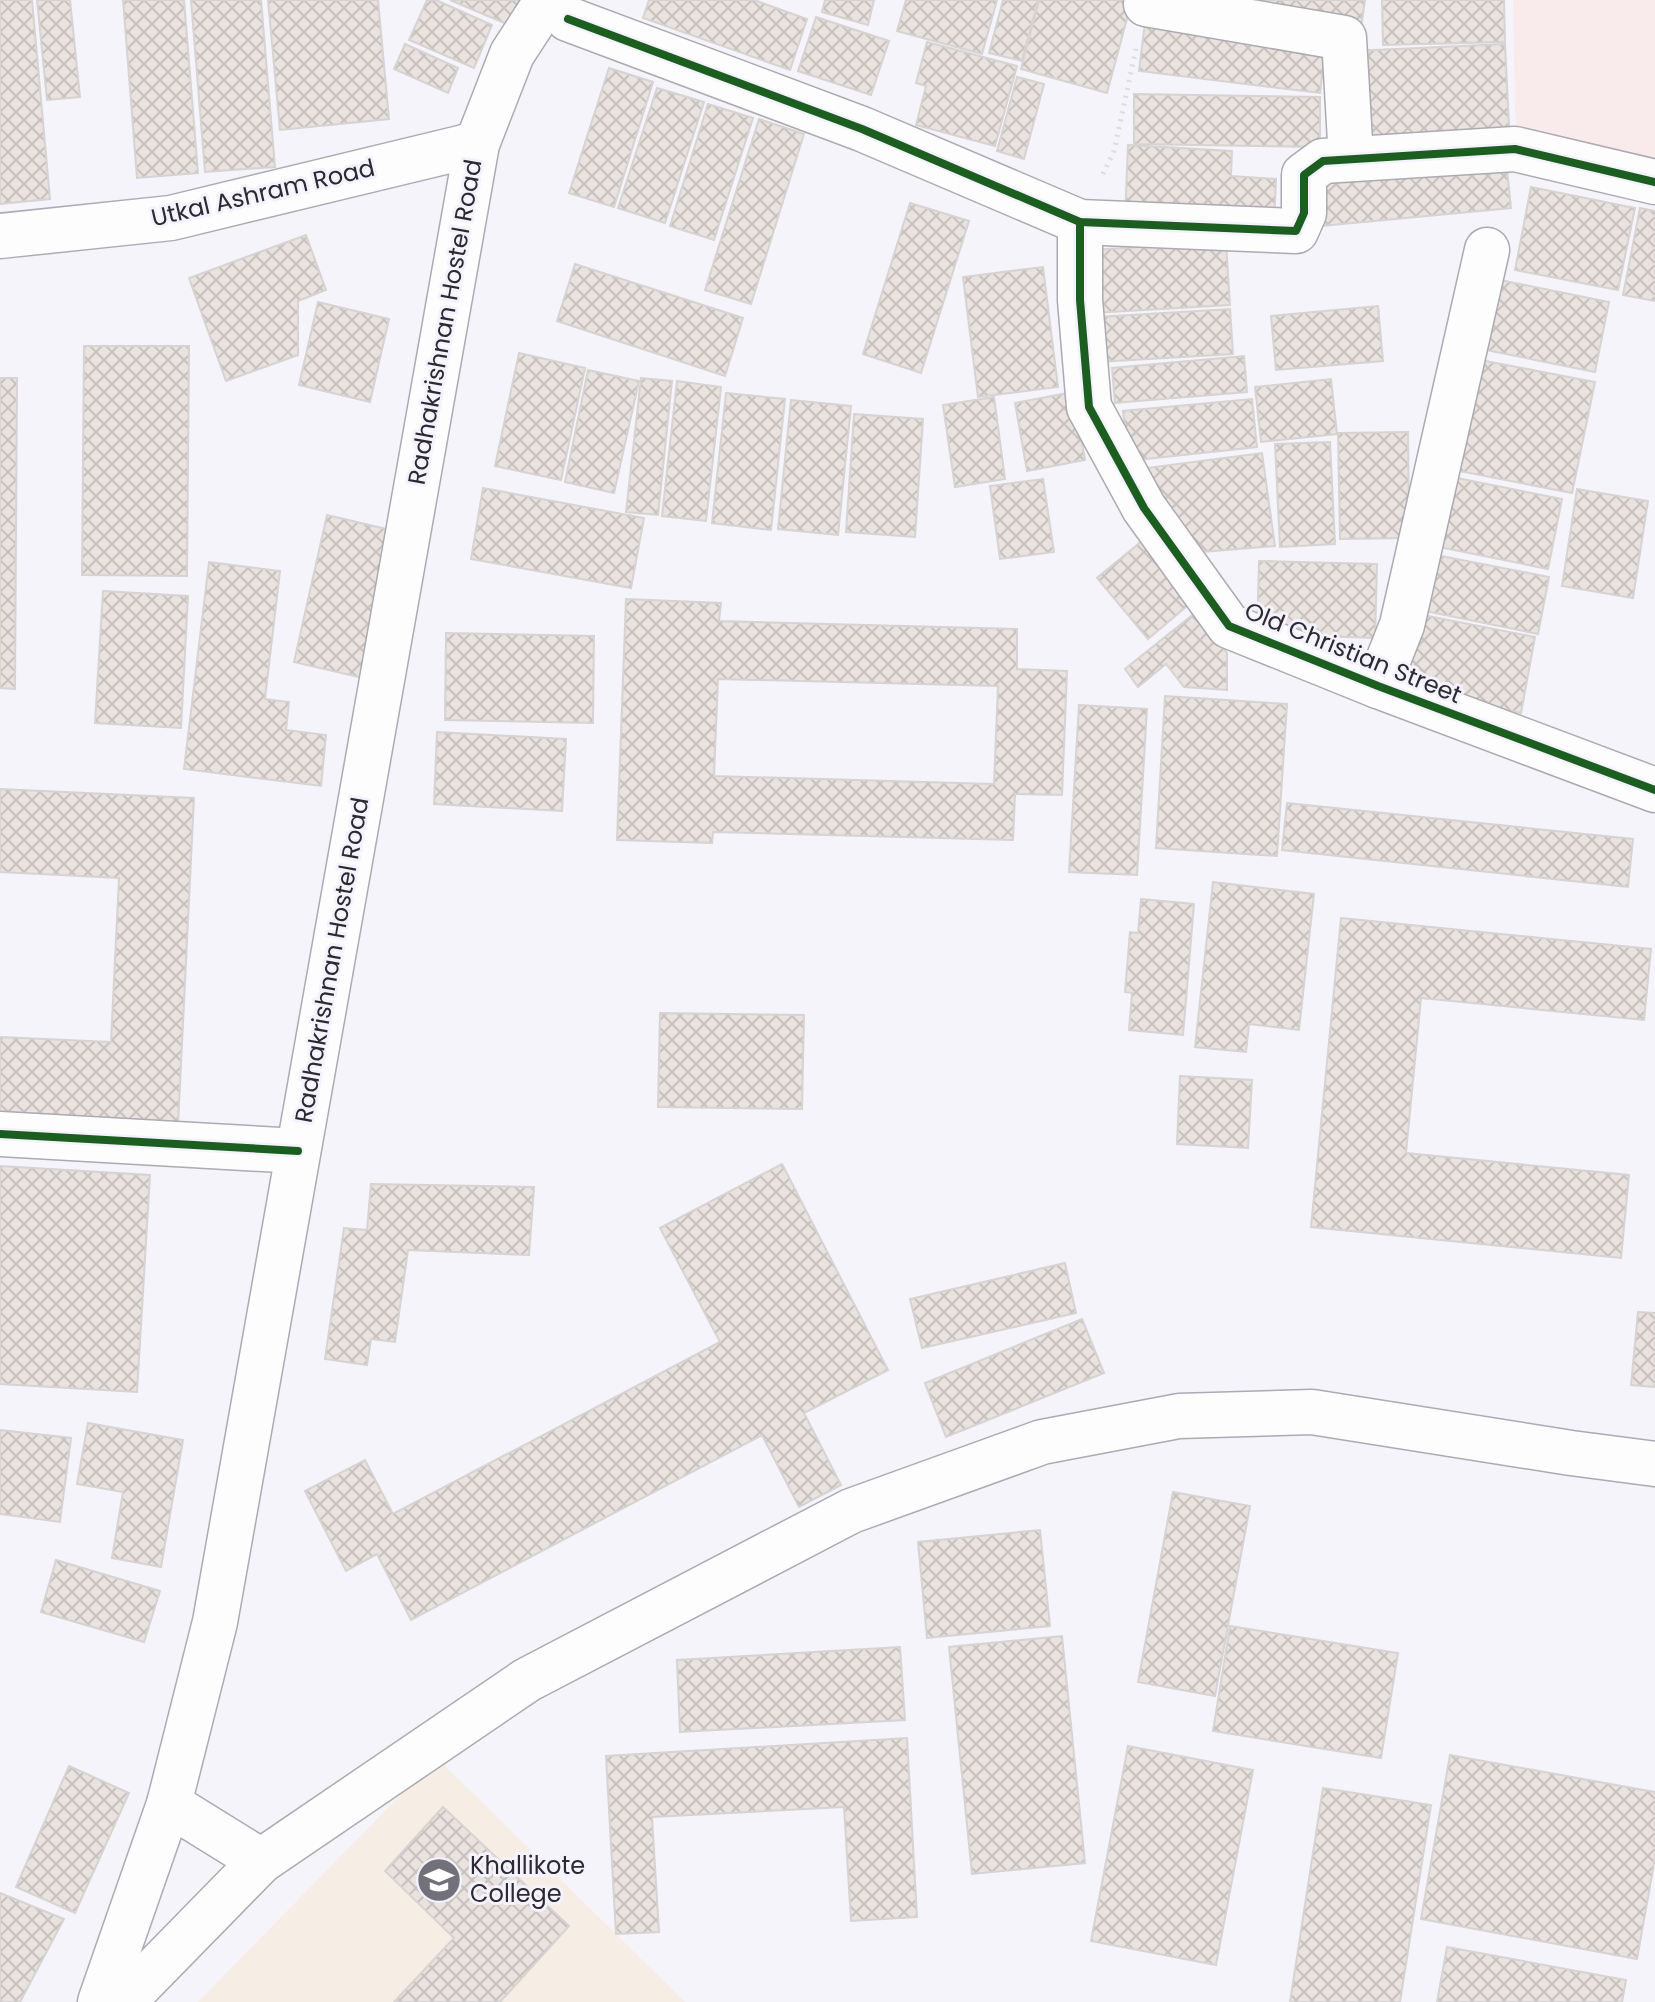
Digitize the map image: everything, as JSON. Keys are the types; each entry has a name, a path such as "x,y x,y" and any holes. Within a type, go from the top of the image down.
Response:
{"main road":[{"path":"1146,2 1344,38 1351,159"},
{"path":"564,6 1080,222 1296,231 1304,213 1304,175 1323,161 1351,159 1515,149 1655,182"},
{"path":"477,144 512,54 564,6"},
{"path":"477,144 564,6"},
{"name":"Utkal Ashram Road","path":"0,236 171,218 477,144"},
{"name":"Radhakrishnan Hostel Road","path":"100,2002 169,1804 215,1622 477,144"},
{"name":"Old Christian Street","path":"1080,222 1080,300 1089,407 1144,508 1229,626 1378,686 1655,790"},
{"path":"1378,686 1402,625 1487,250"},
{"path":"0,1134 298,1151"},
{"path":"123,2002 261,1861 527,1680 851,1511 1042,1442 1179,1416 1312,1412 1655,1464"},
{"path":"169,1804 261,1861"}],"path":[{"path":"1080,222 1114,151 1146,2"}],"shaded area":[{"path":"1513,0 1655,0 1655,170 1518,139"},
{"name":"Khallikote College","path":"437,1758 685,2002 198,2002"}],"building":[{"path":"0,0 32,0 50,199 0,204"},
{"path":"37,0 70,0 80,97 47,100"},
{"path":"123,0 184,0 198,173 137,178"},
{"path":"191,0 261,0 275,167 205,172"},
{"path":"268,0 378,0 389,119 280,130"},
{"path":"427,0 436,0 492,25 474,68 409,40"},
{"path":"450,0 528,0 516,28"},
{"path":"649,0 754,0 807,19 790,70 643,18"},
{"path":"825,0 874,0 868,25 822,12"},
{"path":"906,0 997,0 982,54 897,31"},
{"path":"1003,0 1038,0 1022,61 989,53"},
{"path":"1039,0 1132,0 1107,93 1021,69"},
{"path":"1263,0 1365,0 1360,35 1260,20"},
{"path":"1382,0 1504,0 1505,42 1383,45"},
{"path":"1146,14 1327,36 1320,93 1139,71"},
{"path":"816,17 889,41 871,95 798,71"},
{"path":"927,42 1017,66 995,146 916,125 926,86 916,83"},
{"path":"405,44 458,68 448,93 394,69"},
{"path":"1505,44 1510,146 1357,154 1352,51"},
{"path":"609,68 653,82 614,207 569,193"},
{"path":"1017,77 1044,84 1024,159 997,151"},
{"path":"657,88 704,102 665,223 618,208"},
{"path":"1134,94 1320,97 1320,147 1134,144"},
{"path":"708,104 753,118 714,240 670,226"},
{"path":"759,119 804,134 751,304 705,290"},
{"path":"1128,145 1232,151 1231,176 1276,179 1274,225 1125,217"},
{"path":"1506,159 1511,208 1322,226 1316,177"},
{"path":"1531,187 1635,208 1618,290 1515,270"},
{"path":"910,203 969,221 921,373 863,354"},
{"path":"1640,208 1655,211 1655,301 1623,295"},
{"path":"306,235 326,290 298,301 298,355 226,381 189,278"},
{"path":"1226,242 1230,305 1094,313 1090,250"},
{"path":"575,264 743,318 725,376 557,321"},
{"path":"1043,267 1058,387 978,397 963,277"},
{"path":"1500,280 1609,302 1595,372 1486,350"},
{"path":"318,302 389,319 370,402 299,385"},
{"path":"1378,306 1383,361 1276,370 1271,316"},
{"path":"1230,309 1233,354 1099,362 1097,317"},
{"path":"84,346 189,346 187,576 82,575"},
{"path":"519,353 585,368 561,480 495,466"},
{"path":"1244,356 1247,392 1115,403 1112,368"},
{"path":"1470,358 1595,382 1572,493 1449,469"},
{"path":"588,370 639,381 614,493 565,482"},
{"path":"0,378 17,378 15,689 0,688"},
{"path":"641,378 672,381 658,515 626,512"},
{"path":"1331,379 1337,434 1261,442 1255,387"},
{"path":"677,381 721,387 706,521 662,516"},
{"path":"1073,392 1085,460 1027,471 1015,403"},
{"path":"726,393 785,399 771,530 712,523"},
{"path":"994,397 1005,479 955,487 943,405"},
{"path":"1252,399 1257,447 1128,461 1123,411"},
{"path":"791,400 851,406 838,535 778,529"},
{"path":"854,414 923,419 915,537 846,532"},
{"path":"1408,432 1409,538 1340,539 1338,433"},
{"path":"1330,442 1335,544 1280,547 1275,444"},
{"path":"1262,453 1275,546 1190,553 1139,469"},
{"path":"1447,476 1562,499 1548,569 1434,546"},
{"path":"1043,479 1054,552 1000,559 990,486"},
{"path":"483,488 644,518 631,588 471,559"},
{"path":"1577,489 1648,501 1633,598 1562,586"},
{"path":"327,515 395,531 363,678 294,662"},
{"path":"1148,536 1199,596 1148,639 1097,578"},
{"path":"1431,554 1549,577 1538,634 1420,610"},
{"path":"1259,561 1377,564 1375,638 1257,634"},
{"path":"209,562 280,571 265,699 289,702 286,730 326,735 321,786 184,769"},
{"path":"103,591 188,596 181,728 95,723"},
{"path":"626,599 721,603 719,621 1017,629 1017,669 1067,671 1062,795 1015,794 1013,840 713,832 712,843 617,840","holes":["718,679 998,686 994,784 714,776"]},
{"path":"1195,613 1227,653 1227,690 1184,687 1166,664 1138,687 1125,669"},
{"path":"1418,614 1535,637 1521,713 1402,689"},
{"path":"446,633 594,636 593,723 445,720"},
{"path":"1165,696 1287,704 1277,856 1156,848"},
{"path":"1079,705 1147,709 1137,875 1069,872"},
{"path":"437,732 566,739 562,811 434,804"},
{"path":"0,789 194,798 178,1125 0,1116 0,1037 111,1042 119,878 0,872"},
{"path":"1287,803 1633,839 1628,887 1282,850"},
{"path":"1213,882 1314,894 1299,1030 1249,1024 1246,1052 1195,1047"},
{"path":"1141,899 1194,904 1183,1035 1129,1030 1132,993 1125,992 1130,932 1138,933"},
{"path":"1341,918 1651,949 1644,1020 1421,998 1406,1153 1629,1175 1621,1258 1311,1227"},
{"path":"660,1013 804,1015 802,1109 658,1107"},
{"path":"1180,1076 1252,1080 1248,1148 1177,1144"},
{"path":"782,1164 888,1370 804,1413 841,1485 799,1507 762,1435 411,1620 377,1554 346,1571 305,1491 365,1460 393,1514 720,1342 660,1228"},
{"path":"0,1166 150,1175 137,1392 0,1384"},
{"path":"371,1184 534,1187 529,1255 408,1250 395,1342 371,1339 367,1365 325,1359 344,1228 367,1230"},
{"path":"1065,1263 1076,1313 922,1348 910,1299"},
{"path":"1638,1312 1655,1313 1655,1387 1631,1385"},
{"path":"1082,1319 1104,1373 946,1437 925,1383"},
{"path":"88,1423 183,1440 161,1567 112,1558 123,1492 77,1484"},
{"path":"0,1430 71,1438 60,1522 0,1514"},
{"path":"1173,1492 1250,1506 1215,1696 1138,1682"},
{"path":"1040,1530 1050,1626 927,1638 918,1542"},
{"path":"56,1560 160,1591 144,1642 41,1612"},
{"path":"1230,1626 1398,1653 1381,1758 1213,1731"},
{"path":"1062,1636 1085,1863 972,1874 949,1647"},
{"path":"900,1647 905,1720 680,1732 677,1660"},
{"path":"907,1738 917,1917 851,1921 844,1807 652,1817 659,1932 616,1934 606,1756"},
{"path":"1128,1746 1253,1770 1216,1965 1091,1941"},
{"path":"1450,1755 1655,1792 1655,1858 1637,1959 1421,1919"},
{"path":"69,1766 129,1793 75,1913 16,1887"},
{"path":"1323,1788 1431,1805 1400,2002 1290,2002"},
{"path":"443,1807 569,1926 500,2002 394,2002 454,1938 385,1871"},
{"path":"0,1893 64,1919 20,2002 0,2002"},
{"path":"1447,1947 1626,1980 1622,2002 1437,2002"}],"cycle path":[{"path":"568,19 862,129 1080,222 1296,231 1304,213 1304,175 1323,161 1515,149 1655,182"},
{"path":"1080,222 1080,300 1089,407 1144,508 1229,626 1378,686 1655,790"},
{"path":"0,1134 298,1151"}],"place":[{"name":"Khallikote College","path":"439,1880"}]}
